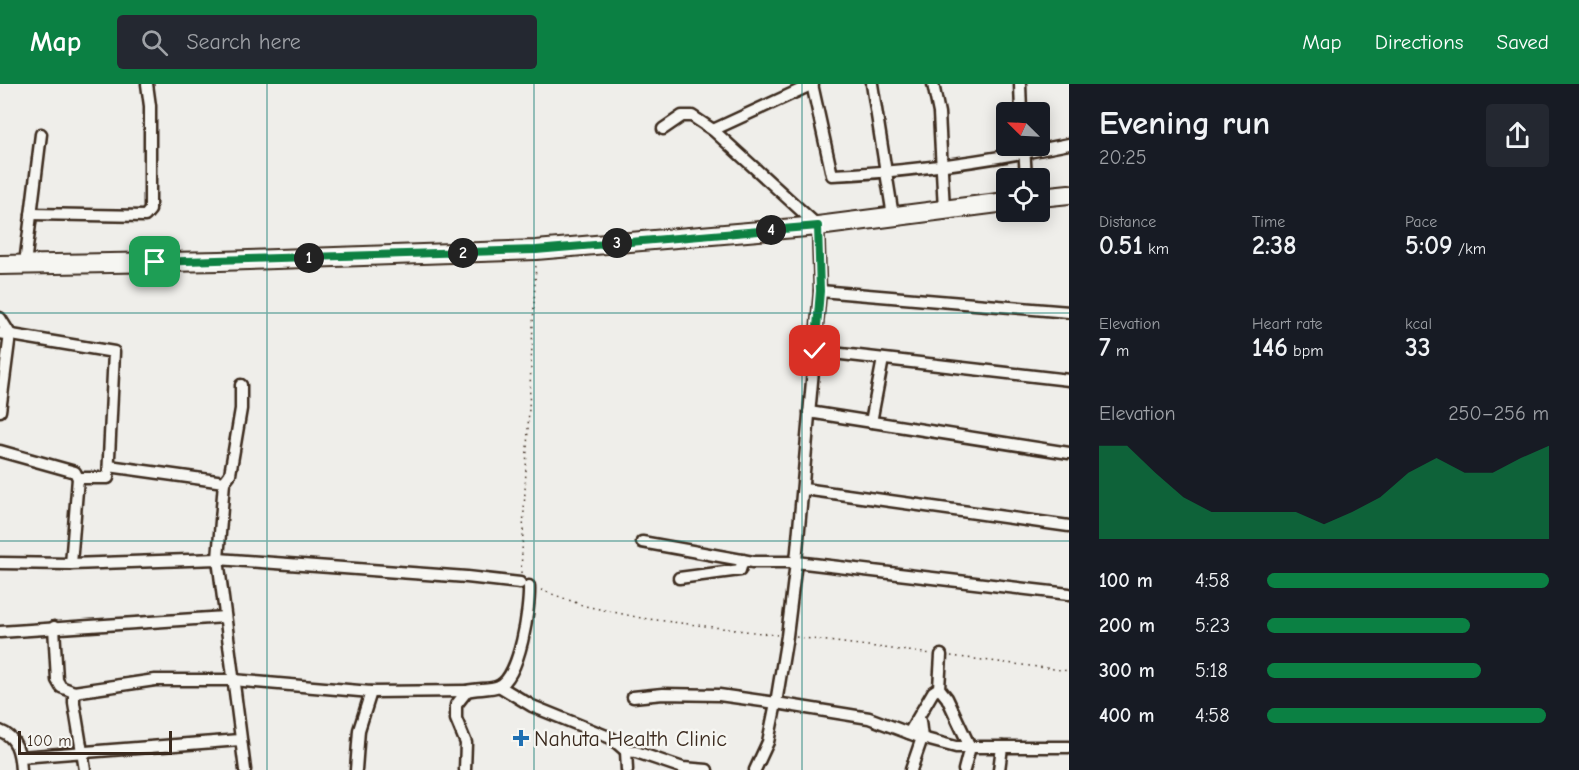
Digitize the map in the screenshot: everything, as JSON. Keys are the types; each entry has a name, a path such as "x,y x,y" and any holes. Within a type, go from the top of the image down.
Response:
{"main road":[{"path":"1050,196 1069,194"},
{"path":"0,265 220,261 536,250 818,226 996,203"}],"street":[{"path":"31,214 144,216 149,214 150,118 147,84"},
{"path":"713,130 813,84 832,175 886,173 996,154"},
{"path":"872,84 893,216"},
{"path":"933,84 939,113 944,210"},
{"path":"1020,84 1021,102"},
{"path":"663,129 682,116 692,116 713,130 818,226 820,291 796,562 776,703 768,742 755,770"},
{"path":"25,264 41,134"},
{"path":"1050,146 1069,144"},
{"path":"820,291 1069,312"},
{"path":"0,318 5,333 0,411"},
{"path":"5,333 114,352 108,478 78,478"},
{"path":"815,351 1069,380"},
{"path":"871,422 883,359"},
{"path":"241,385 241,409 230,474 224,482 218,559 245,770"},
{"path":"809,412 1069,453"},
{"path":"0,451 75,472 78,478 71,564"},
{"path":"109,466 224,482"},
{"path":"804,489 1069,526"},
{"path":"642,542 742,560 796,562 1069,594"},
{"path":"0,563 71,564 218,559 467,577 524,585 528,612 515,665 509,677 499,686 467,691 372,693 233,680 155,680 74,692 61,687 57,680 54,627"},
{"path":"679,578 740,570 742,560"},
{"path":"0,632 225,617"},
{"path":"941,655 939,688 947,698 970,747 964,770"},
{"path":"499,686 532,706 610,738 626,752 636,752 683,769 707,770"},
{"path":"909,733 933,692 939,688"},
{"path":"465,770 466,743 456,719 456,705 467,691"},
{"path":"74,692 85,770"},
{"path":"356,770 359,730 372,693"},
{"path":"633,697 663,694 719,695 776,703 869,718 922,738 956,747 1069,747"},
{"path":"911,770 922,738 920,721"},
{"path":"0,731 15,741 21,757 21,770"},
{"path":"21,757 82,750 240,740"},
{"path":"999,770 1002,747"},
{"path":"626,752 627,770"}],"place":[{"name":"Nahuta Health Clinic","path":"521,738"}],"route":[{"path":"155,262 536,250 818,226 820,291 815,351"}]}
